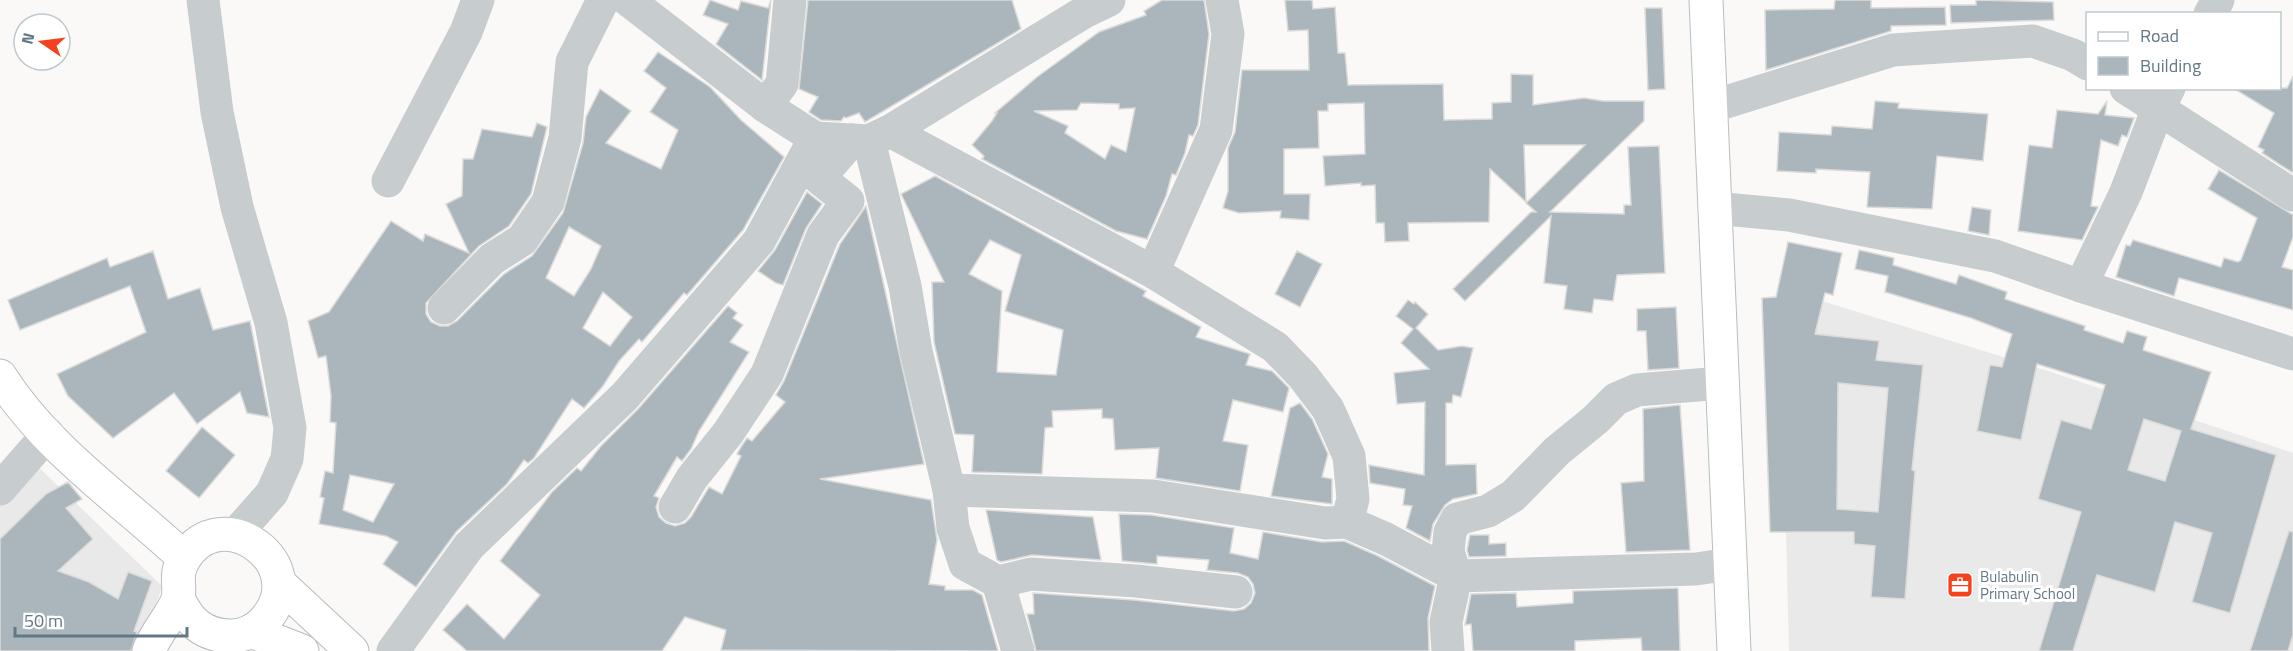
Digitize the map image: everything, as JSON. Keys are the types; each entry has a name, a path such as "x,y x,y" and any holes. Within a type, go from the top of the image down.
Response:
{"main road":[{"path":"1706,0 1734,651"},
{"path":"0,376 15,400 80,467 184,558"},
{"path":"149,651 178,598 179,571 184,558 206,539 235,535 252,540 266,551 275,566 279,583 274,606 261,625 234,637 215,636 199,628 186,615 178,598"},
{"path":"279,583 352,651"},
{"path":"251,631 302,651"}],"street":[{"path":"203,0 217,112 237,207 271,323 290,428 287,459 272,493 235,535"},
{"path":"388,181 466,32 478,0"},
{"path":"444,308 492,259 522,240 548,202 565,138 572,62 603,0"},
{"path":"628,0 765,106 815,138 870,138 1153,272 1275,347 1303,376 1328,409 1349,456 1353,499 1347,522"},
{"path":"765,106 782,84 790,0"},
{"path":"675,507 692,478 728,433 767,374 823,235 848,201 819,178 870,138 1108,0"},
{"path":"1153,272 1216,130 1228,34 1222,0"},
{"path":"1710,107 1893,50 2033,41 2073,55 2086,63"},
{"path":"2132,90 2163,100 2293,195"},
{"path":"2081,286 2126,192 2163,100"},
{"path":"393,651 469,546 625,396 759,241 815,138"},
{"path":"870,138 949,490 953,528 965,564 998,582 1031,574 1136,581 1236,592"},
{"path":"1714,208 1789,215 1995,256 2293,354"},
{"path":"1448,651 1446,622 1456,576 1448,552 1450,532 1457,519 1488,511 1513,496 1557,451 1595,420 1616,399 1638,390 1721,383"},
{"path":"0,489 48,434"},
{"path":"949,490 1153,496 1325,523 1347,522 1386,539 1456,576 1696,569 1730,564"},
{"path":"998,582 1018,651"}],"shaded area":[{"path":"1780,288 2045,370 2293,453 2293,651 1789,651"},
{"path":"28,457 162,586 141,651 0,651 0,485"}],"building":[{"path":"710,0 738,10 741,1 768,8 771,0 762,80 716,44 728,24 703,15"},
{"path":"808,0 1012,0 1021,29 865,122 859,113 844,117 841,121 821,120 809,112 818,97 799,89"},
{"path":"1162,0 1204,0 1209,34 1198,125 1193,136 1189,135 1185,153 1176,175 1172,174 1166,196 1147,239 1116,231 982,159 984,156 972,145 992,121 997,113 995,113 1037,77 1099,32 1146,15 1144,11","holes":["1081,103 1119,104 1119,109 1135,108 1126,152 1111,145 1105,159 1065,133 1068,126 1034,111 1077,110"]},
{"path":"1285,0 1312,0 1313,9 1335,7 1338,53 1345,53 1348,85 1443,84 1444,120 1492,119 1492,103 1511,102 1511,74 1533,75 1533,105 1584,98 1603,101 1644,101 1644,121 1550,212 1624,214 1624,205 1631,205 1628,147 1659,146 1665,273 1617,275 1613,301 1594,299 1592,313 1564,309 1567,286 1544,283 1551,216 1465,301 1453,289 1531,212 1536,212 1526,203 1585,145 1524,145 1526,202 1490,169 1489,222 1408,223 1409,241 1385,242 1384,223 1376,223 1375,185 1361,186 1361,183 1325,186 1323,156 1365,154 1364,103 1328,104 1328,111 1318,111 1319,148 1284,149 1284,194 1310,194 1309,220 1280,218 1281,211 1239,213 1223,208 1228,191 1228,148 1235,132 1242,70 1309,70 1308,30 1288,31"},
{"path":"1835,0 1871,0 1871,8 1945,7 1946,25 1891,26 1891,31 1766,70 1765,10 1834,9"},
{"path":"1976,0 2053,2 2054,20 1951,23 1950,5 1976,5"},
{"path":"1645,8 1662,8 1665,89 1648,90"},
{"path":"658,52 710,87 741,120 784,157 743,230 687,295 684,293 642,342 639,339 619,361 603,386 584,408 572,399 534,458 528,463 524,460 507,484 456,532 416,587 383,564 398,542 386,536 319,524 324,498 320,497 325,471 333,473 336,423 330,422 331,396 326,356 318,358 308,321 329,312 391,221 423,241 425,234 469,253 446,204 462,196 463,159 473,159 482,129 532,137 537,123 547,127 531,194 509,226 479,246 426,303 426,314 431,322 440,326 448,326 457,321 504,274 532,256 563,213 583,143 586,117 600,89 631,111 606,143 661,169 678,130 650,112 666,88 644,71","holes":["569,227 601,246 591,269 574,296 546,278","603,292 632,317 610,346 583,328","350,475 394,484 373,522 343,510"]},
{"path":"2293,76 2293,173 2262,153 2264,150 2258,147 2274,113 2236,90 2287,88"},
{"path":"1875,101 1899,103 1898,108 1988,114 1983,161 1937,156 1932,209 1867,207 1870,172 1816,169 1816,173 1777,171 1779,132 1831,135 1832,126 1872,129"},
{"path":"2107,101 2105,115 2134,118 2127,137 2122,135 2118,146 2101,140 2091,206 2098,207 2082,240 2018,231 2029,145 2052,148 2057,110 2098,114"},
{"path":"2219,170 2293,215 2293,237 2282,267 2293,270 2293,310 2179,278 2174,296 2116,277 2126,245 2130,246 2133,240 2221,267 2224,258 2238,262 2241,260 2257,218 2208,189"},
{"path":"935,176 1146,291 1143,296 1201,327 1196,337 1250,354 1246,365 1272,371 1289,388 1283,412 1233,400 1223,441 1248,445 1240,491 1156,478 1159,448 1115,450 1113,419 1102,418 1102,409 1052,411 1053,427 1045,428 1042,474 972,472 974,435 955,434 934,342 932,282 944,282 901,194","holes":["990,240 1021,255 1005,311 1063,330 1056,375 997,372 1002,291 969,274"]},
{"path":"807,192 822,204 806,228 783,285 776,283 758,271 775,250"},
{"path":"866,206 924,464 820,479 931,500 937,540 929,584 945,586 945,590 973,590 982,595 998,651 721,650 726,630 685,617 662,651 467,651 443,630 467,604 504,639 540,595 500,561 552,492 577,468 581,471 728,306 737,313 733,318 743,325 730,342 749,352 699,431 691,449 682,461 677,457 654,496 659,498 656,507 659,517 675,526 685,523 691,517 709,487 722,494 741,456 737,454 747,438 752,441 785,402 776,395 784,381 840,244"},
{"path":"1972,207 1991,210 1989,235 1968,231"},
{"path":"1788,242 1842,253 1833,295 1825,293 1815,334 1879,341 1876,360 1923,365 1912,470 1915,471 1905,599 1871,597 1875,546 1854,544 1854,532 1770,532 1762,298 1776,297","holes":["1838,383 1888,388 1878,512 1837,509"]},
{"path":"1859,250 1894,258 1893,265 1956,284 1959,275 2007,292 2005,299 2085,326 2084,330 2123,343 2127,331 2147,337 2143,350 2211,372 2191,429 2276,455 2230,613 2192,602 2212,533 2175,522 2155,592 2097,575 2073,651 2039,651 2081,512 2038,499 2061,420 2091,429 2105,385 2037,364 2021,440 1977,431 1990,365 2002,367 2012,334 1971,318 1885,292 1888,276 1855,269","holes":["2144,419 2181,431 2165,481 2128,470"]},
{"path":"153,251 168,299 200,288 213,330 250,321 269,417 247,413 240,392 197,424 174,393 113,438 68,396 57,374 146,332 130,286 20,330 8,300 107,258 110,267"},
{"path":"1297,251 1322,264 1300,307 1275,294"},
{"path":"1408,300 1414,304 1415,302 1428,314 1416,328 1438,350 1462,346 1473,348 1461,397 1453,395 1452,403 1446,403 1446,465 1476,464 1477,494 1453,499 1445,505 1433,524 1430,541 1406,528 1412,506 1403,505 1405,489 1370,483 1369,465 1424,475 1425,402 1397,404 1394,373 1429,369 1401,343 1413,329 1396,316"},
{"path":"1676,307 1679,368 1648,370 1646,331 1637,331 1637,309"},
{"path":"1300,403 1312,419 1328,454 1322,477 1332,479 1332,504 1271,496 1290,408"},
{"path":"1680,405 1690,550 1626,552 1621,483 1644,481 1643,409"},
{"path":"202,427 235,455 199,498 166,471"},
{"path":"68,482 82,499 66,508 93,539 58,571 89,582 118,599 128,572 152,581 134,631 137,632 131,651 0,651 0,539 46,494"},
{"path":"986,510 1093,517 1101,560 1032,555 1001,562 997,560"},
{"path":"1119,514 1151,515 1234,528 1230,553 1258,559 1263,532 1322,542 1344,541 1378,556 1435,586 1428,618 1429,651 1036,651 1027,614 1034,614 1033,593 1134,600 1234,611 1244,609 1251,603 1255,593 1248,577 1238,573 1207,570 1209,560 1157,556 1157,564 1122,561"},
{"path":"2289,531 2293,532 2293,635 2288,651 2250,651"},
{"path":"1470,535 1489,535 1489,544 1506,543 1506,556 1469,557 1467,550"},
{"path":"1678,588 1680,651 1642,651 1641,638 1575,641 1575,651 1473,651 1471,624 1465,625 1471,594 1516,593 1517,607 1573,603 1573,591"}],"place":[{"name":"Bulabulin Primary School","path":"1960,585"}]}
